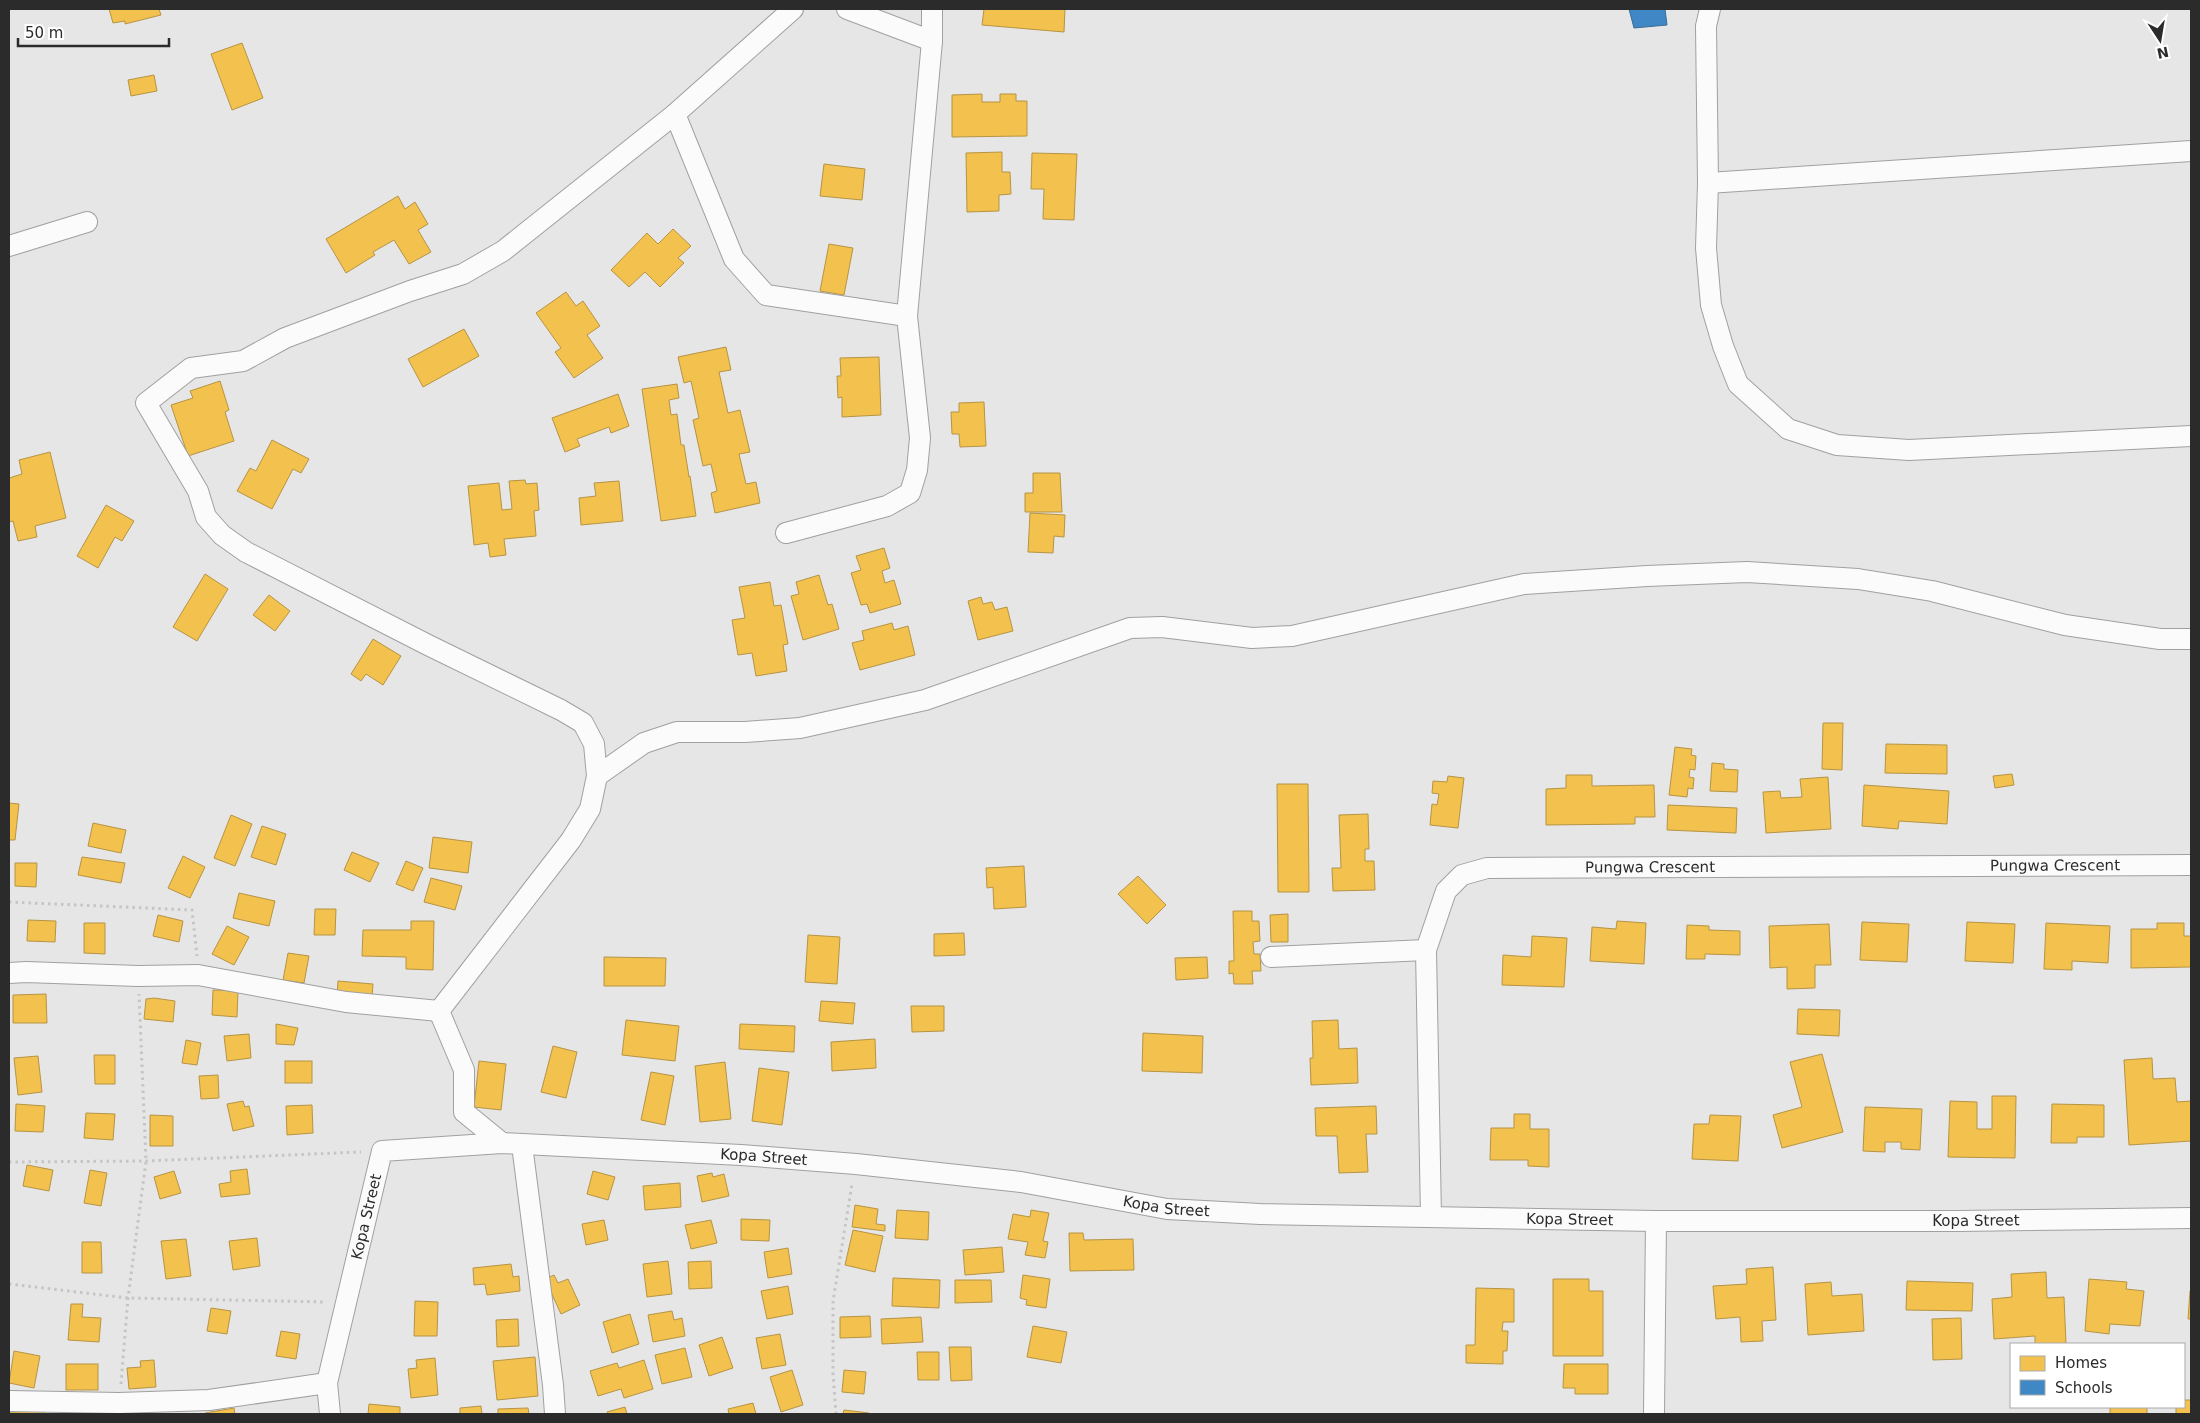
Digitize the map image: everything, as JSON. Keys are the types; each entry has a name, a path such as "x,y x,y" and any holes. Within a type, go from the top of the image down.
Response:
{"street":[{"path":"439,1011 571,840 590,809 597,776 594,744 583,723 561,710 428,646 255,557 222,535 206,517 198,491 146,403 191,368 243,360 285,338 410,291 463,274 503,251 675,114 793,9"},
{"path":"847,9 932,41"},
{"path":"786,533 887,506 910,493 917,470 920,438 907,316 932,41 932,9"},
{"path":"1710,9 1706,26 1708,183 1706,248 1711,305 1722,346 1738,384 1788,429 1836,445 1909,450 2191,436"},
{"path":"675,114 734,260 766,294 907,316"},
{"path":"1708,183 2191,151"},
{"path":"9,246 87,222"},
{"path":"597,776 644,743 677,732 745,732 800,728 915,702 1130,628 1162,627 1252,638 1292,636 1524,584 1747,572 1858,579 1932,591 2065,625 2160,639 2191,639"},
{"name":"Pungwa Crescent","path":"1431,1217 1426,950 1446,891 1462,875 1487,868 2191,865"},
{"path":"1272,957 1426,950"},
{"path":"9,973 138,976 198,975 346,1002 439,1011"},
{"path":"439,1011 464,1070 464,1112 512,1144 553,1385 555,1414"},
{"name":"Kopa Street","path":"330,1414 327,1383 382,1151 512,1144 741,1155 856,1164 1021,1182 1167,1209 1260,1214 1656,1221 1958,1221 2191,1218"},
{"path":"1654,1414 1656,1221"},
{"path":"9,1402 119,1403 209,1400 327,1383"}],"path":[{"path":"9,902 192,910 198,975"},
{"path":"119,1403 128,1298 146,1161 138,976"},
{"path":"9,1162 146,1161 382,1151"},
{"path":"836,1414 833,1374 833,1301 856,1164"},
{"path":"9,1284 128,1298 347,1302"}],"building: Homes":[{"path":"109,9 159,9 161,15 125,24 125,21 113,23"},
{"path":"984,9 1065,9 1064,32 982,25"},
{"path":"242,43 263,98 232,110 211,54"},
{"path":"154,75 157,91 131,96 128,80"},
{"path":"982,94 982,102 1000,102 1000,94 1016,94 1016,101 1027,101 1027,136 952,137 952,95"},
{"path":"1002,152 1002,172 1010,172 1011,194 999,195 999,211 967,212 966,153"},
{"path":"1032,153 1077,154 1074,220 1043,219 1044,189 1031,189"},
{"path":"824,164 865,169 862,200 820,196"},
{"path":"398,196 405,209 415,202 428,224 418,230 431,252 409,264 394,240 373,252 375,255 346,273 326,239"},
{"path":"673,229 691,246 678,258 684,263 660,287 645,272 629,287 611,270 647,233 658,244"},
{"path":"829,244 853,248 844,295 820,291"},
{"path":"566,292 576,306 583,301 600,326 587,335 603,358 574,378 555,352 561,348 536,313"},
{"path":"464,329 479,356 423,387 408,359"},
{"path":"726,347 731,370 719,372 728,413 740,410 750,452 739,454 746,484 756,482 760,503 715,513 711,493 717,491 711,464 703,466 693,420 699,418 691,381 684,383 678,357"},
{"path":"879,357 881,415 842,417 842,397 838,398 837,376 841,376 840,358"},
{"path":"220,381 229,410 225,412 234,441 188,456 171,405 193,398 190,391"},
{"path":"677,384 679,398 669,400 671,415 677,414 681,445 684,445 696,516 661,521 642,389"},
{"path":"618,394 629,426 611,433 609,427 577,439 580,446 565,452 552,418"},
{"path":"984,402 986,446 960,447 959,434 952,434 951,412 959,412 959,403"},
{"path":"272,440 309,459 301,473 293,469 272,509 237,491 250,468 256,471"},
{"path":"50,452 66,518 35,526 37,537 18,541 13,521 9,522 9,478 22,474 19,460"},
{"path":"1033,473 1060,473 1062,512 1025,512 1025,493 1033,493"},
{"path":"525,480 526,484 537,483 539,510 534,511 536,536 504,539 506,555 490,557 488,543 474,545 468,486 499,483 502,510 512,509 509,481"},
{"path":"619,481 623,521 581,525 579,498 596,496 594,483"},
{"path":"106,505 134,521 122,541 115,537 98,568 77,556"},
{"path":"1030,513 1065,515 1064,537 1054,536 1053,553 1028,552"},
{"path":"884,548 890,568 882,571 885,583 894,580 901,604 870,613 867,604 861,605 851,573 861,570 856,556"},
{"path":"205,574 228,589 197,641 173,627"},
{"path":"819,575 828,605 832,604 839,629 803,640 791,596 799,594 796,582"},
{"path":"770,582 774,606 781,605 788,644 783,645 787,671 756,676 752,653 738,655 732,620 745,618 739,587"},
{"path":"269,595 290,611 275,631 253,615"},
{"path":"981,597 983,604 992,602 995,610 1007,607 1013,631 978,640 968,601"},
{"path":"892,623 894,630 908,626 915,655 860,670 852,643 864,640 862,631"},
{"path":"373,639 401,656 383,685 366,674 361,681 351,674"},
{"path":"1823,723 1843,723 1842,770 1822,769"},
{"path":"1886,744 1947,745 1947,774 1885,773"},
{"path":"1675,747 1692,749 1691,755 1696,756 1695,770 1690,769 1689,777 1694,778 1693,789 1688,788 1687,797 1669,795"},
{"path":"1712,763 1724,764 1724,769 1738,770 1737,792 1710,791"},
{"path":"2012,774 2014,785 1995,788 1993,776"},
{"path":"1566,775 1592,775 1592,786 1654,785 1655,817 1635,817 1635,824 1546,825 1546,789 1566,788"},
{"path":"1448,776 1464,778 1458,828 1430,825 1432,804 1437,805 1439,794 1432,793 1433,781 1447,782"},
{"path":"1828,777 1831,829 1766,833 1763,792 1780,791 1781,798 1802,797 1800,779"},
{"path":"1277,784 1308,784 1309,892 1278,892"},
{"path":"1864,785 1949,791 1947,824 1899,821 1898,829 1862,826"},
{"path":"9,803 19,804 15,840 9,840"},
{"path":"1668,805 1737,808 1736,833 1667,830"},
{"path":"1368,814 1369,849 1365,849 1365,861 1374,861 1375,890 1333,891 1332,868 1341,868 1339,815"},
{"path":"231,815 252,824 235,866 214,858"},
{"path":"93,823 126,830 121,853 88,846"},
{"path":"262,826 286,834 276,865 251,857"},
{"path":"433,837 472,842 468,873 429,868"},
{"path":"352,852 379,863 370,882 344,870"},
{"path":"183,856 205,867 190,898 168,888"},
{"path":"82,857 125,863 121,883 78,875"},
{"path":"406,861 423,868 413,891 396,884"},
{"path":"15,863 37,863 36,887 15,886"},
{"path":"1024,866 1026,907 994,909 993,887 987,888 986,868"},
{"path":"1138,876 1166,905 1147,924 1118,894"},
{"path":"431,878 462,886 455,910 424,902"},
{"path":"239,893 275,901 269,926 233,918"},
{"path":"315,909 336,909 335,935 314,935"},
{"path":"1233,911 1252,911 1252,921 1259,921 1260,941 1253,942 1254,954 1260,954 1261,971 1252,971 1253,984 1234,984 1233,973 1229,974 1229,961 1234,961"},
{"path":"1288,914 1288,942 1271,942 1270,915"},
{"path":"158,915 183,921 179,942 153,936"},
{"path":"28,920 56,921 55,942 27,941"},
{"path":"411,921 434,921 433,970 406,969 406,957 362,956 363,930 411,930"},
{"path":"1617,921 1646,923 1644,964 1590,961 1592,927 1616,929"},
{"path":"1862,922 1909,924 1907,962 1860,960"},
{"path":"1967,922 2015,924 2013,963 1965,961"},
{"path":"84,923 105,923 105,954 84,953"},
{"path":"2046,923 2110,926 2108,963 2072,961 2072,970 2044,969"},
{"path":"2157,923 2184,923 2184,936 2191,936 2191,967 2131,968 2131,929 2157,929"},
{"path":"1829,924 1831,965 1815,965 1815,988 1787,989 1787,967 1770,968 1769,926"},
{"path":"1687,925 1709,926 1709,930 1740,931 1740,955 1705,954 1705,959 1686,959"},
{"path":"227,926 249,937 234,965 212,954"},
{"path":"964,933 965,955 934,956 934,934"},
{"path":"808,935 840,937 837,984 805,982"},
{"path":"1532,936 1567,938 1564,987 1502,985 1503,955 1531,957"},
{"path":"288,953 309,956 304,983 283,980"},
{"path":"604,957 666,958 665,986 604,986"},
{"path":"1207,957 1208,978 1176,980 1175,958"},
{"path":"338,981 373,984 372,998 337,996"},
{"path":"213,990 238,991 237,1017 212,1015"},
{"path":"46,994 47,1023 13,1023 13,995"},
{"path":"154,998 175,1001 173,1022 144,1019 146,999"},
{"path":"821,1001 855,1003 853,1024 819,1021"},
{"path":"911,1006 944,1006 944,1031 912,1032"},
{"path":"1798,1009 1840,1010 1839,1036 1797,1034"},
{"path":"626,1020 679,1026 675,1061 622,1055"},
{"path":"1338,1020 1339,1049 1357,1048 1358,1083 1311,1085 1310,1058 1313,1058 1312,1021"},
{"path":"276,1024 298,1028 294,1045 276,1044"},
{"path":"740,1024 795,1026 794,1052 739,1049"},
{"path":"1143,1033 1203,1036 1202,1073 1142,1071"},
{"path":"249,1034 251,1058 227,1061 224,1036"},
{"path":"875,1039 876,1068 832,1071 831,1042"},
{"path":"186,1040 201,1043 197,1065 182,1063"},
{"path":"553,1046 577,1052 566,1098 541,1092"},
{"path":"1822,1054 1843,1132 1782,1148 1773,1115 1802,1107 1790,1062"},
{"path":"94,1055 115,1055 115,1084 95,1084"},
{"path":"38,1056 42,1092 18,1095 14,1058"},
{"path":"2152,1058 2153,1079 2175,1078 2177,1102 2191,1101 2191,1141 2129,1145 2124,1060"},
{"path":"285,1061 312,1061 312,1083 285,1083"},
{"path":"479,1061 506,1064 501,1110 474,1107"},
{"path":"725,1062 731,1119 700,1122 695,1066"},
{"path":"759,1068 789,1072 782,1125 752,1121"},
{"path":"651,1072 674,1076 665,1125 641,1120"},
{"path":"218,1075 219,1098 201,1099 199,1076"},
{"path":"1992,1096 2016,1096 2015,1158 1948,1157 1950,1101 1977,1102 1977,1129 1992,1129"},
{"path":"243,1101 245,1107 249,1106 254,1126 233,1131 227,1104"},
{"path":"16,1104 45,1106 43,1132 15,1131"},
{"path":"2052,1104 2104,1105 2104,1137 2077,1137 2077,1143 2051,1143"},
{"path":"312,1105 313,1133 287,1135 286,1106"},
{"path":"1376,1106 1377,1134 1366,1134 1368,1172 1339,1173 1337,1136 1316,1136 1315,1108"},
{"path":"1865,1107 1922,1109 1920,1150 1901,1149 1901,1142 1885,1142 1885,1152 1863,1151"},
{"path":"86,1113 115,1114 113,1140 84,1138"},
{"path":"1514,1114 1530,1114 1530,1129 1549,1129 1549,1167 1528,1166 1528,1160 1490,1160 1491,1128 1514,1128"},
{"path":"150,1115 173,1116 173,1146 150,1146"},
{"path":"1710,1115 1741,1116 1738,1161 1692,1159 1694,1124 1709,1124"},
{"path":"27,1165 53,1170 49,1191 23,1186"},
{"path":"247,1169 250,1194 221,1197 219,1184 231,1182 230,1171"},
{"path":"90,1170 107,1173 101,1206 84,1203"},
{"path":"174,1171 181,1193 160,1199 154,1177"},
{"path":"593,1171 615,1177 608,1200 587,1194"},
{"path":"712,1173 713,1177 724,1174 729,1196 702,1202 697,1176"},
{"path":"680,1183 681,1207 645,1210 643,1186"},
{"path":"855,1205 878,1209 876,1224 885,1225 885,1231 852,1227"},
{"path":"897,1210 929,1212 928,1240 895,1238"},
{"path":"1031,1210 1049,1213 1043,1241 1048,1242 1045,1258 1025,1255 1028,1242 1008,1239 1013,1214 1030,1217"},
{"path":"741,1219 770,1220 769,1241 741,1240"},
{"path":"604,1220 608,1240 586,1245 582,1224"},
{"path":"711,1220 717,1243 691,1249 685,1225"},
{"path":"853,1230 883,1236 875,1272 845,1265"},
{"path":"1069,1233 1083,1233 1084,1240 1133,1239 1134,1270 1070,1271"},
{"path":"257,1238 260,1266 233,1270 229,1241"},
{"path":"186,1239 191,1276 166,1279 161,1241"},
{"path":"82,1242 101,1242 102,1273 82,1273"},
{"path":"1002,1247 1004,1272 965,1275 963,1250"},
{"path":"788,1248 792,1274 768,1278 764,1252"},
{"path":"668,1261 672,1294 647,1297 643,1264"},
{"path":"711,1261 712,1288 689,1289 688,1262"},
{"path":"511,1264 513,1277 519,1276 520,1291 487,1295 485,1284 474,1285 473,1268"},
{"path":"1773,1267 1776,1320 1762,1321 1763,1341 1741,1342 1740,1317 1716,1319 1713,1286 1747,1284 1746,1269"},
{"path":"2046,1272 2047,1298 2064,1297 2066,1343 2035,1343 2035,1336 1994,1339 1992,1299 2012,1297 2011,1274"},
{"path":"554,1275 558,1283 568,1279 580,1305 561,1314 545,1279"},
{"path":"1023,1275 1050,1279 1046,1308 1026,1305 1027,1300 1020,1298"},
{"path":"893,1278 940,1280 939,1308 892,1306"},
{"path":"1553,1279 1589,1279 1589,1291 1603,1291 1603,1356 1553,1356"},
{"path":"2089,1279 2127,1282 2126,1289 2144,1291 2140,1326 2110,1324 2109,1334 2085,1331"},
{"path":"955,1280 991,1280 992,1302 955,1303"},
{"path":"1907,1281 1973,1283 1972,1311 1906,1310"},
{"path":"1831,1282 1832,1296 1862,1294 1864,1331 1808,1335 1805,1284"},
{"path":"788,1286 793,1314 767,1319 761,1291"},
{"path":"1476,1288 1514,1289 1514,1322 1503,1322 1502,1331 1508,1331 1507,1351 1503,1351 1503,1364 1466,1363 1466,1345 1475,1345"},
{"path":"2190,1291 2191,1319 2188,1319"},
{"path":"415,1301 438,1302 437,1336 414,1336"},
{"path":"71,1304 83,1304 82,1317 101,1318 99,1342 68,1340"},
{"path":"211,1308 231,1311 227,1334 207,1331"},
{"path":"672,1311 674,1320 682,1318 685,1336 653,1342 648,1315"},
{"path":"630,1314 639,1344 612,1353 603,1322"},
{"path":"870,1316 871,1337 840,1338 840,1317"},
{"path":"921,1317 923,1342 882,1344 881,1319"},
{"path":"1961,1318 1962,1359 1933,1360 1932,1319"},
{"path":"518,1319 519,1346 497,1347 496,1320"},
{"path":"1033,1326 1067,1332 1061,1363 1027,1357"},
{"path":"281,1331 300,1334 296,1359 276,1356"},
{"path":"780,1334 786,1365 762,1369 756,1338"},
{"path":"722,1337 733,1368 709,1376 699,1345"},
{"path":"949,1347 971,1347 972,1380 951,1381"},
{"path":"685,1348 692,1377 662,1384 655,1355"},
{"path":"14,1351 40,1356 34,1388 9,1383"},
{"path":"917,1352 939,1352 939,1380 918,1380"},
{"path":"535,1357 538,1396 497,1400 493,1361"},
{"path":"435,1358 438,1395 411,1398 408,1369 417,1368 416,1360"},
{"path":"154,1360 156,1387 129,1389 127,1368 141,1367 140,1361"},
{"path":"644,1360 653,1389 624,1398 621,1389 598,1396 590,1371 617,1363 619,1368"},
{"path":"66,1364 98,1364 98,1390 66,1390"},
{"path":"1564,1364 1608,1364 1608,1394 1575,1394 1575,1388 1563,1388"},
{"path":"792,1370 803,1405 781,1412 770,1377"},
{"path":"844,1370 866,1372 864,1394 842,1392"},
{"path":"2185,1400 2191,1400 2191,1414 2176,1414 2176,1408 2185,1408"},
{"path":"753,1403 756,1414 729,1414 728,1409"},
{"path":"369,1404 400,1407 400,1414 368,1414"},
{"path":"481,1406 482,1414 460,1414 460,1408"},
{"path":"625,1407 627,1414 608,1414 607,1412"},
{"path":"234,1408 235,1414 205,1414 205,1413"},
{"path":"528,1408 529,1414 498,1414 498,1409"},
{"path":"2110,1408 2147,1408 2147,1414 2110,1414"},
{"path":"844,1410 869,1413 869,1414 843,1414"},
{"path":"44,1411 44,1414 9,1414 9,1412"}],"building: Schools":[{"path":"1629,9 1665,9 1667,25 1634,28"}]}
